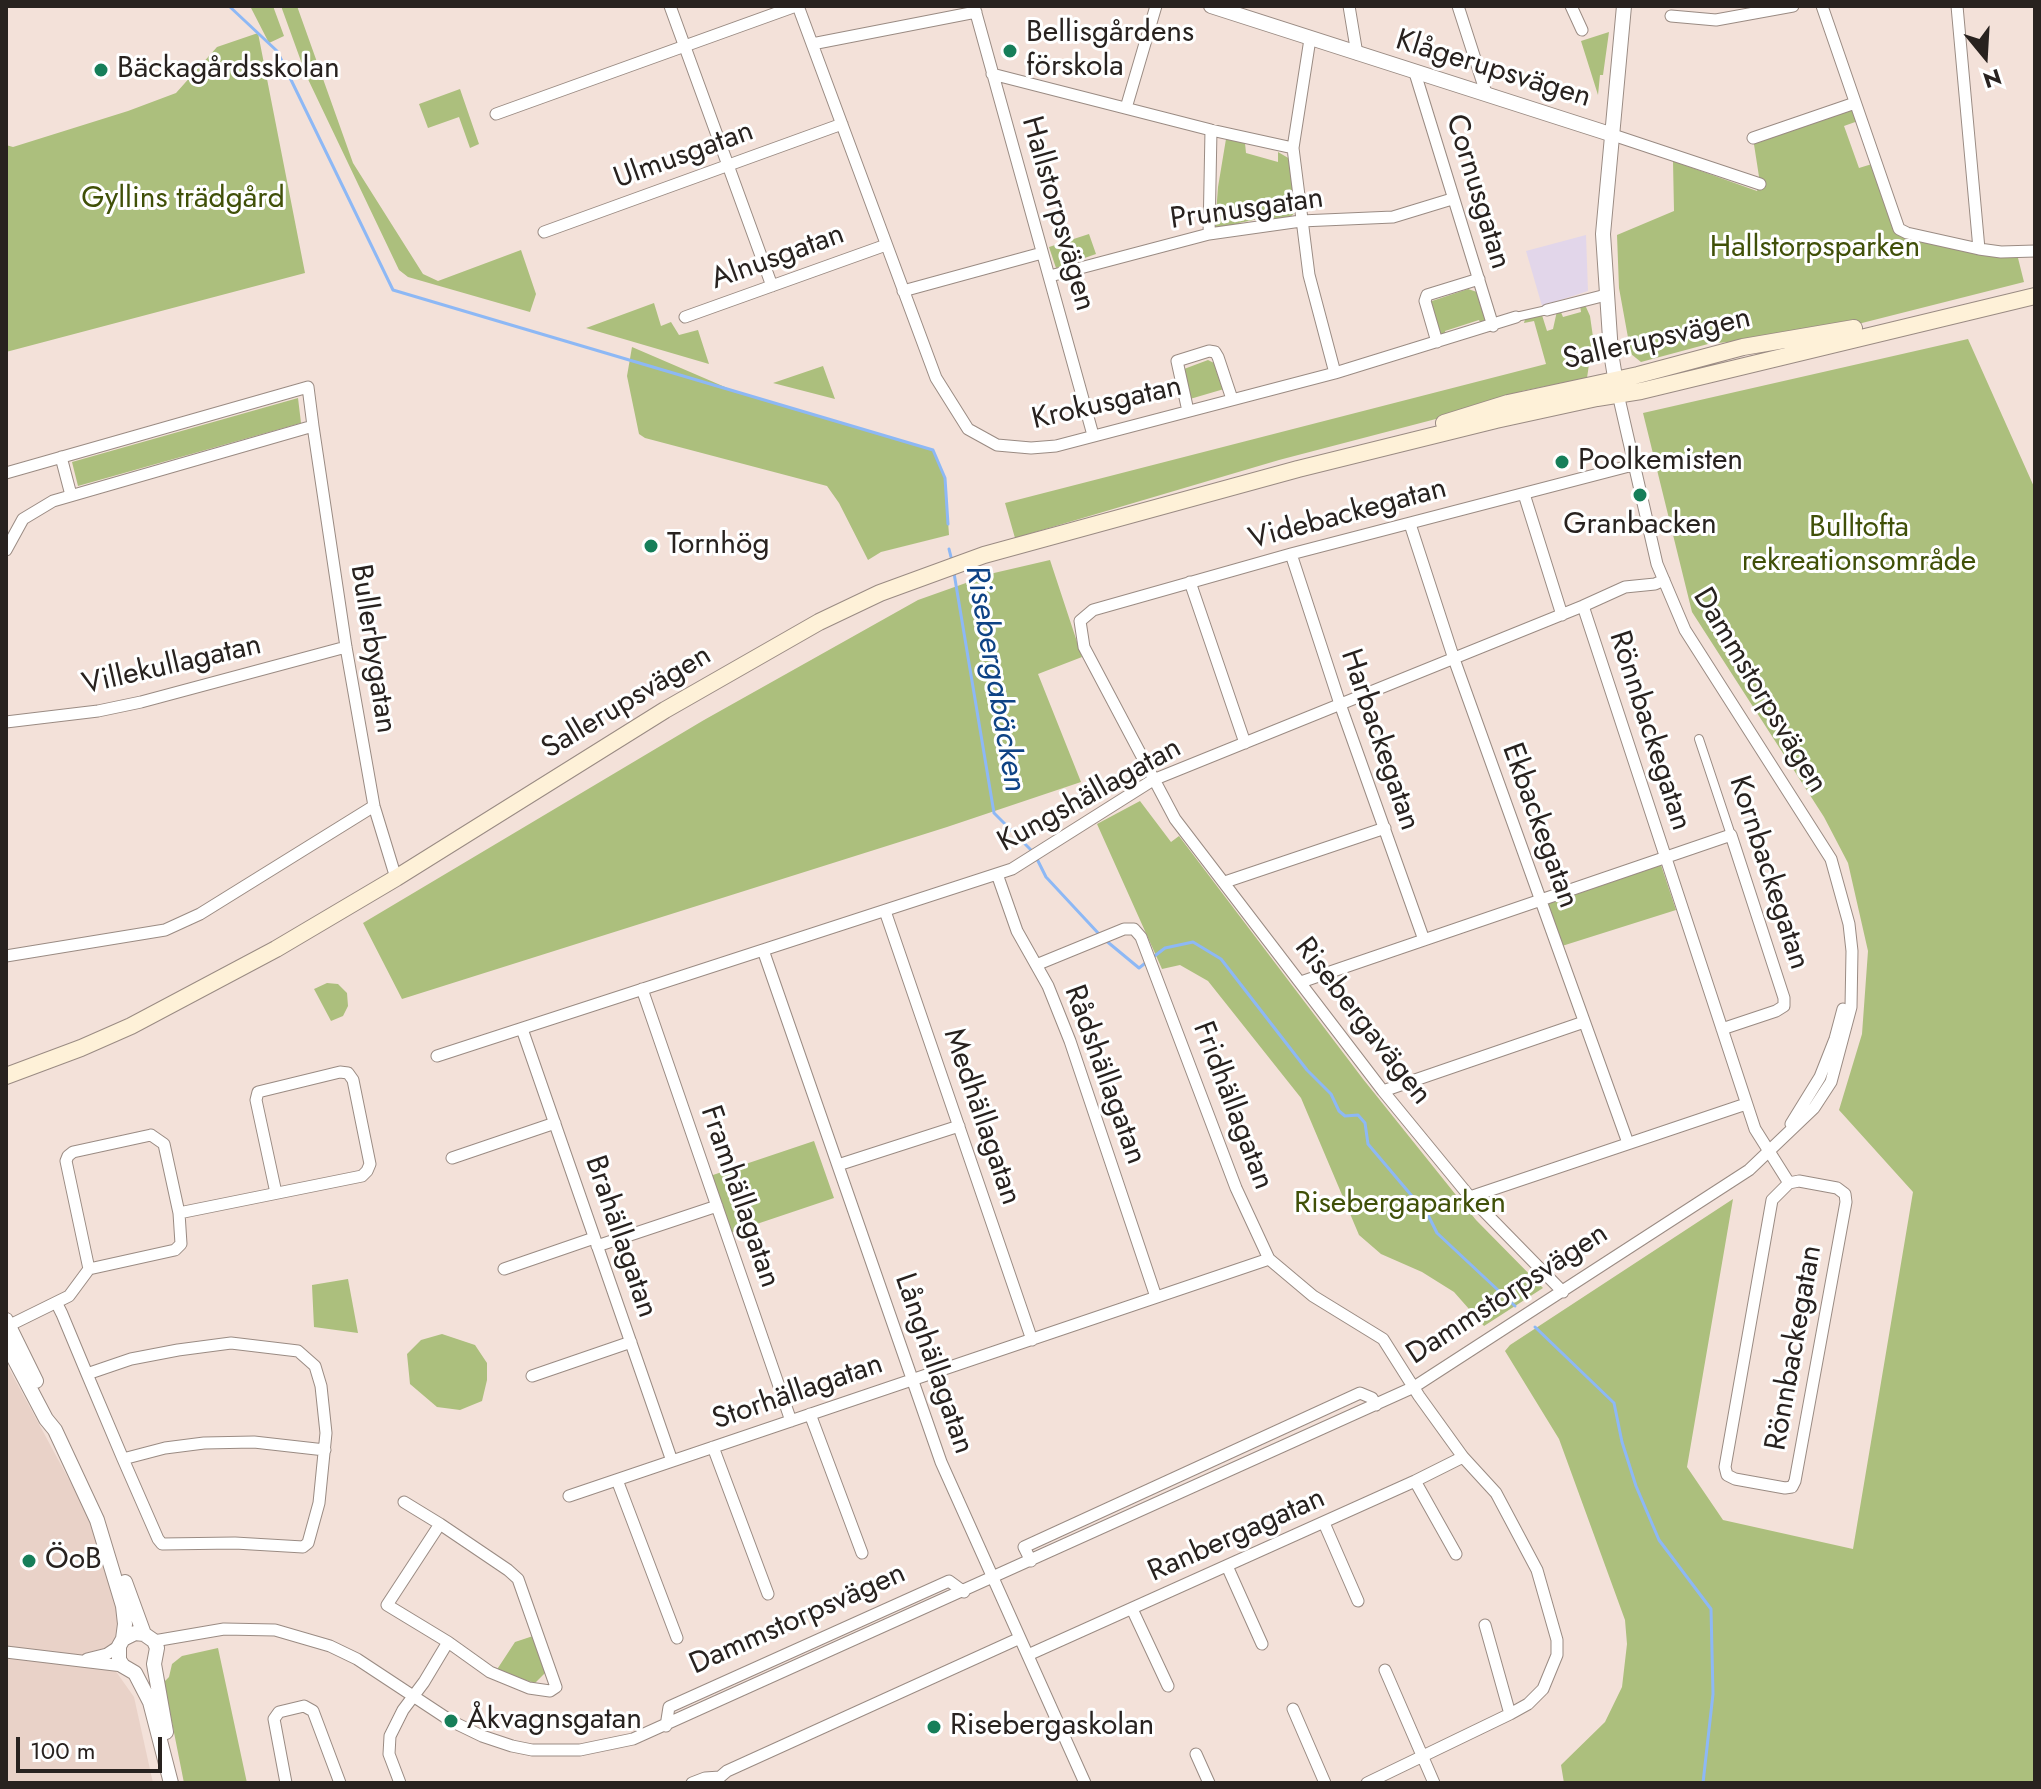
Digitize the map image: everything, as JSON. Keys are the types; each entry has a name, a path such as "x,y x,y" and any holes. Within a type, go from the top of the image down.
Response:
{"main road":[{"name":"Sallerupsvägen","path":"11,1075 81,1048 183,1000 396,878 730,672 819,622 880,593 984,555 1298,469 1508,403 1616,387 1743,347 1908,317 2035,286"},
{"name":"Sallerupsvägen","path":"1616,387 1641,391 2035,296"}],"street":[{"path":"670,6 772,286"},
{"path":"496,114 797,6"},
{"name":"Krokusgatan","path":"797,6 936,378 968,429 1003,447 1056,446 1335,373 1516,317 1606,295"},
{"path":"1126,108 1156,6"},
{"name":"Klågerupsvägen","path":"1211,6 1760,184"},
{"path":"1349,6 1357,54"},
{"path":"1458,6 1486,93"},
{"path":"1571,6 1582,30"},
{"path":"1616,387 1603,234 1624,6"},
{"path":"1671,16 1716,20 1793,6"},
{"path":"1822,6 1899,229 1979,249 2035,251"},
{"path":"1957,6 1979,249"},
{"path":"812,44 975,9"},
{"name":"Hallstorpsvägen","path":"975,9 1093,435"},
{"path":"1310,39 1293,148 1309,275 1335,373"},
{"name":"Cornusgatan","path":"1415,73 1493,326"},
{"path":"992,74 1293,148"},
{"path":"1753,138 1855,103"},
{"name":"Ulmusgatan","path":"544,232 842,124"},
{"path":"1209,234 1211,130"},
{"name":"Prunusgatan","path":"1050,276 1209,234 1301,221 1393,217 1452,199"},
{"name":"Alnusgatan","path":"685,317 886,245"},
{"path":"903,291 1042,253"},
{"path":"1437,342 1425,301 1427,295 1479,279"},
{"path":"1188,411 1177,361 1209,351 1215,352 1218,357 1232,399"},
{"name":"Bullerbygatan","path":"6,473 308,387 346,647 374,806 396,878"},
{"name":"Dammstorpsvägen","path":"152,1649 185,1636 249,1628 309,1638 357,1659 451,1721 482,1736 532,1750 562,1751 633,1739 666,1726 669,1707 822,1638 949,1581 964,1592 1414,1387 1749,1170 1782,1140 1820,1077 1835,1039 1851,978 1849,924 1831,859 1685,630 1664,580 1616,387"},
{"path":"6,550 23,519 53,501 313,426"},
{"path":"61,457 71,495"},
{"name":"Videbackegatan","path":"1080,621 1093,610 1190,582 1633,465"},
{"name":"Rönnbackegatan","path":"1524,494 1562,615"},
{"name":"Ekbackegatan","path":"1410,524 1454,659 1628,1143"},
{"name":"Harbackegatan","path":"1291,554 1340,704 1424,940"},
{"name":"Kungshällagatan","path":"437,1056 997,874 1043,852 1153,780 1625,587 1664,580"},
{"path":"1190,582 1245,743"},
{"name":"Rönnbackegatan","path":"1583,606 1746,1104 1755,1129 1789,1183"},
{"name":"Risebergavägen","path":"1080,621 1084,647 1175,819 1383,1091 1470,1197 1563,1292"},
{"name":"Villekullagatan","path":"6,722 98,711 141,702 346,647"},
{"name":"Kornbackegatan","path":"1699,739 1784,998 1784,1006 1776,1011 1722,1029"},
{"path":"6,956 165,930 200,914 374,806"},
{"path":"1225,882 1385,828"},
{"path":"1301,982 1731,835"},
{"name":"Rådshällagatan","path":"997,874 1017,931 1048,986 1070,1041 1156,1297"},
{"name":"Medhällagatan","path":"885,911 1032,1340"},
{"name":"Fridhällagatan","path":"1036,965 1107,935 1134,929 1149,952 1236,1188 1269,1259 1313,1296 1383,1339 1463,1457 1496,1493 1537,1570 1557,1640 1557,1655 1543,1689 1528,1704 1510,1714 1367,1783"},
{"name":"Långhällagatan","path":"763,950 941,1462 1085,1783"},
{"name":"Framhällagatan","path":"642,989 791,1421"},
{"path":"1383,1091 1584,1022"},
{"name":"Brahällagatan","path":"522,1029 672,1461"},
{"path":"179,1213 362,1176 370,1164 353,1080 348,1073 340,1072 258,1092 256,1100 276,1193"},
{"path":"1470,1197 1746,1104"},
{"path":"452,1158 555,1123"},
{"path":"838,1165 959,1126"},
{"path":"55,1430 53,1416 7,1324 69,1296 89,1269 175,1250 181,1244 179,1213 164,1144 159,1138 151,1135 73,1152 68,1156 66,1161 89,1269"},
{"name":"Rönnbackegatan","path":"1799,1181 1837,1188 1845,1194 1846,1202 1795,1481 1792,1487 1785,1488 1735,1479 1727,1475 1725,1467 1772,1200 1789,1183 1799,1181"},
{"path":"504,1269 717,1206"},
{"name":"Storhällagatan","path":"569,1496 1269,1259"},
{"path":"57,1304 123,1459 162,1544 235,1543 303,1547 308,1543 319,1503 326,1433 321,1386 315,1366 298,1351 231,1343 131,1359 87,1374"},
{"path":"532,1376 631,1342"},
{"path":"6,1343 78,1476 152,1649 173,1783"},
{"path":"1031,1561 1024,1547 1360,1393 1372,1398 1376,1405"},
{"path":"810,1414 862,1553"},
{"path":"123,1459 165,1448 204,1443 254,1442 325,1450"},
{"path":"713,1447 768,1594"},
{"name":"Ranbergagatan","path":"1028,1655 1324,1523 1463,1457"},
{"path":"617,1480 677,1638"},
{"path":"1415,1481 1456,1554"},
{"path":"404,1502 440,1524 518,1579 556,1687 550,1691 510,1682 387,1605 440,1524"},
{"path":"1324,1523 1358,1601"},
{"path":"110,1555 125,1624 119,1660 150,1702 173,1783"},
{"path":"1227,1566 1262,1644"},
{"path":"1132,1609 1168,1686"},
{"path":"1485,1625 1510,1714"},
{"path":"73,1661 107,1654 135,1633 152,1649"},
{"path":"692,1783 705,1778 720,1780 753,1759 1020,1638"},
{"path":"400,1783 389,1754 390,1736 403,1710 448,1642"},
{"path":"6,1652 143,1672 152,1649"},
{"path":"1385,1670 1434,1783"},
{"path":"286,1783 274,1719 279,1712 304,1706 313,1711 340,1783"},
{"path":"1293,1709 1325,1783"},
{"path":"1196,1754 1209,1783"}],"shaded area":[{"path":"1586,235 1588,291 1542,306 1526,251"},
{"path":"6,1363 94,1526 128,1620 110,1663 134,1697 153,1783 6,1783"}],"green space":[{"path":"250,6 273,6 284,36 269,43"},
{"path":"281,6 297,6 353,163 423,274 438,281 521,250 536,294 530,312 408,277 399,270 306,75"},
{"path":"1609,32 1603,75 1600,75 1598,95 1581,41"},
{"name":"Gyllins trädgård","path":"258,33 305,273 6,352 6,145 13,147 176,93 217,47"},
{"path":"460,89 479,144 470,148 459,117 428,128 419,104"},
{"name":"Hallstorpsparken","path":"1855,103 1858,121 1844,126 1859,168 1872,164 1897,233 1979,254 2018,258 2024,282 1858,324 1797,335 1708,344 1641,362 1631,354 1619,288 1617,235 1674,211 1673,161 1757,191 1760,183 1753,138"},
{"path":"1226,139 1245,143 1246,153 1278,162 1278,152 1290,159 1296,212 1289,218 1274,222 1273,216 1239,223 1239,228 1215,228"},
{"path":"1089,234 1096,254 1056,268 1049,247"},
{"path":"1468,289 1480,293 1487,322 1482,326 1479,320 1445,331 1446,337 1440,338 1429,307 1432,301"},
{"path":"654,303 661,326 671,322 679,335 698,330 709,364 586,328"},
{"path":"1580,305 1586,307 1590,316 1593,337 1587,378 1522,391 1455,414 1279,460 1015,538 1005,503 1546,364 1534,321 1524,323 1526,316 1541,312 1547,331 1553,329 1557,311 1560,310 1563,317 1581,312"},
{"name":"Bulltofta rekreationsområde","path":"1968,339 2035,489 2035,1783 1564,1783 1561,1765 1605,1722 1622,1687 1627,1644 1625,1620 1559,1439 1505,1351 1733,1199 1687,1467 1723,1520 1853,1549 1913,1192 1839,1110 1862,1034 1868,951 1848,863 1824,817 1692,612 1643,413"},
{"path":"632,347 732,390 933,450 945,478 949,535 881,552 868,560 827,486 645,438 639,434 627,376"},
{"path":"1208,360 1216,364 1224,389 1190,399 1184,369"},
{"path":"823,366 835,399 773,383"},
{"path":"298,398 301,423 78,486 72,462"},
{"path":"1050,560 1082,657 1038,674 1081,782 402,999 363,923 704,720 918,600 994,573"},
{"name":"Risebergaparken","path":"1140,801 1171,842 1179,836 1363,1079 1476,1220 1543,1288 1484,1326 1454,1292 1422,1272 1381,1254 1359,1235 1301,1098 1208,981 1180,965 1162,969 1097,824"},
{"path":"1661,865 1676,910 1562,946 1548,904"},
{"path":"327,983 338,984 347,993 348,1006 343,1016 331,1021 314,989"},
{"path":"814,1141 834,1198 727,1234 707,1177"},
{"path":"348,1279 358,1333 314,1327 312,1285"},
{"path":"442,1334 475,1345 487,1363 482,1401 460,1410 437,1407 410,1384 407,1354 421,1340"},
{"path":"533,1636 546,1672 535,1683 496,1671 515,1642"},
{"path":"218,1648 247,1783 184,1783 164,1682 169,1677 172,1664 182,1656"}],"waterway":[{"name":"Risebergabäcken","path":"229,6 277,51 393,290 933,450 945,478 948,524"},
{"name":"Risebergabäcken","path":"949,549 952,561"},
{"name":"Risebergabäcken","path":"954,573 994,813 1034,853 1046,877 1099,934"},
{"name":"Risebergabäcken","path":"1104,939 1139,968 1165,948 1193,942 1221,959 1307,1070 1331,1094 1339,1111 1345,1116 1358,1115 1365,1123 1368,1144 1428,1215 1437,1233 1515,1306"},
{"path":"1535,1327 1614,1403 1636,1486 1659,1540 1711,1609 1713,1694 1703,1783"}],"place":[{"name":"Bellisgårdens förskola","path":"1010,51"},
{"name":"Bäckagårdsskolan","path":"101,70"},
{"name":"Poolkemisten","path":"1562,462"},
{"name":"Granbacken","path":"1640,495"},
{"name":"Tornhög","path":"651,546"},
{"name":"ÖoB","path":"29,1561"},
{"name":"Åkvagnsgatan","path":"451,1721"},
{"name":"Risebergaskolan","path":"934,1727"}]}
